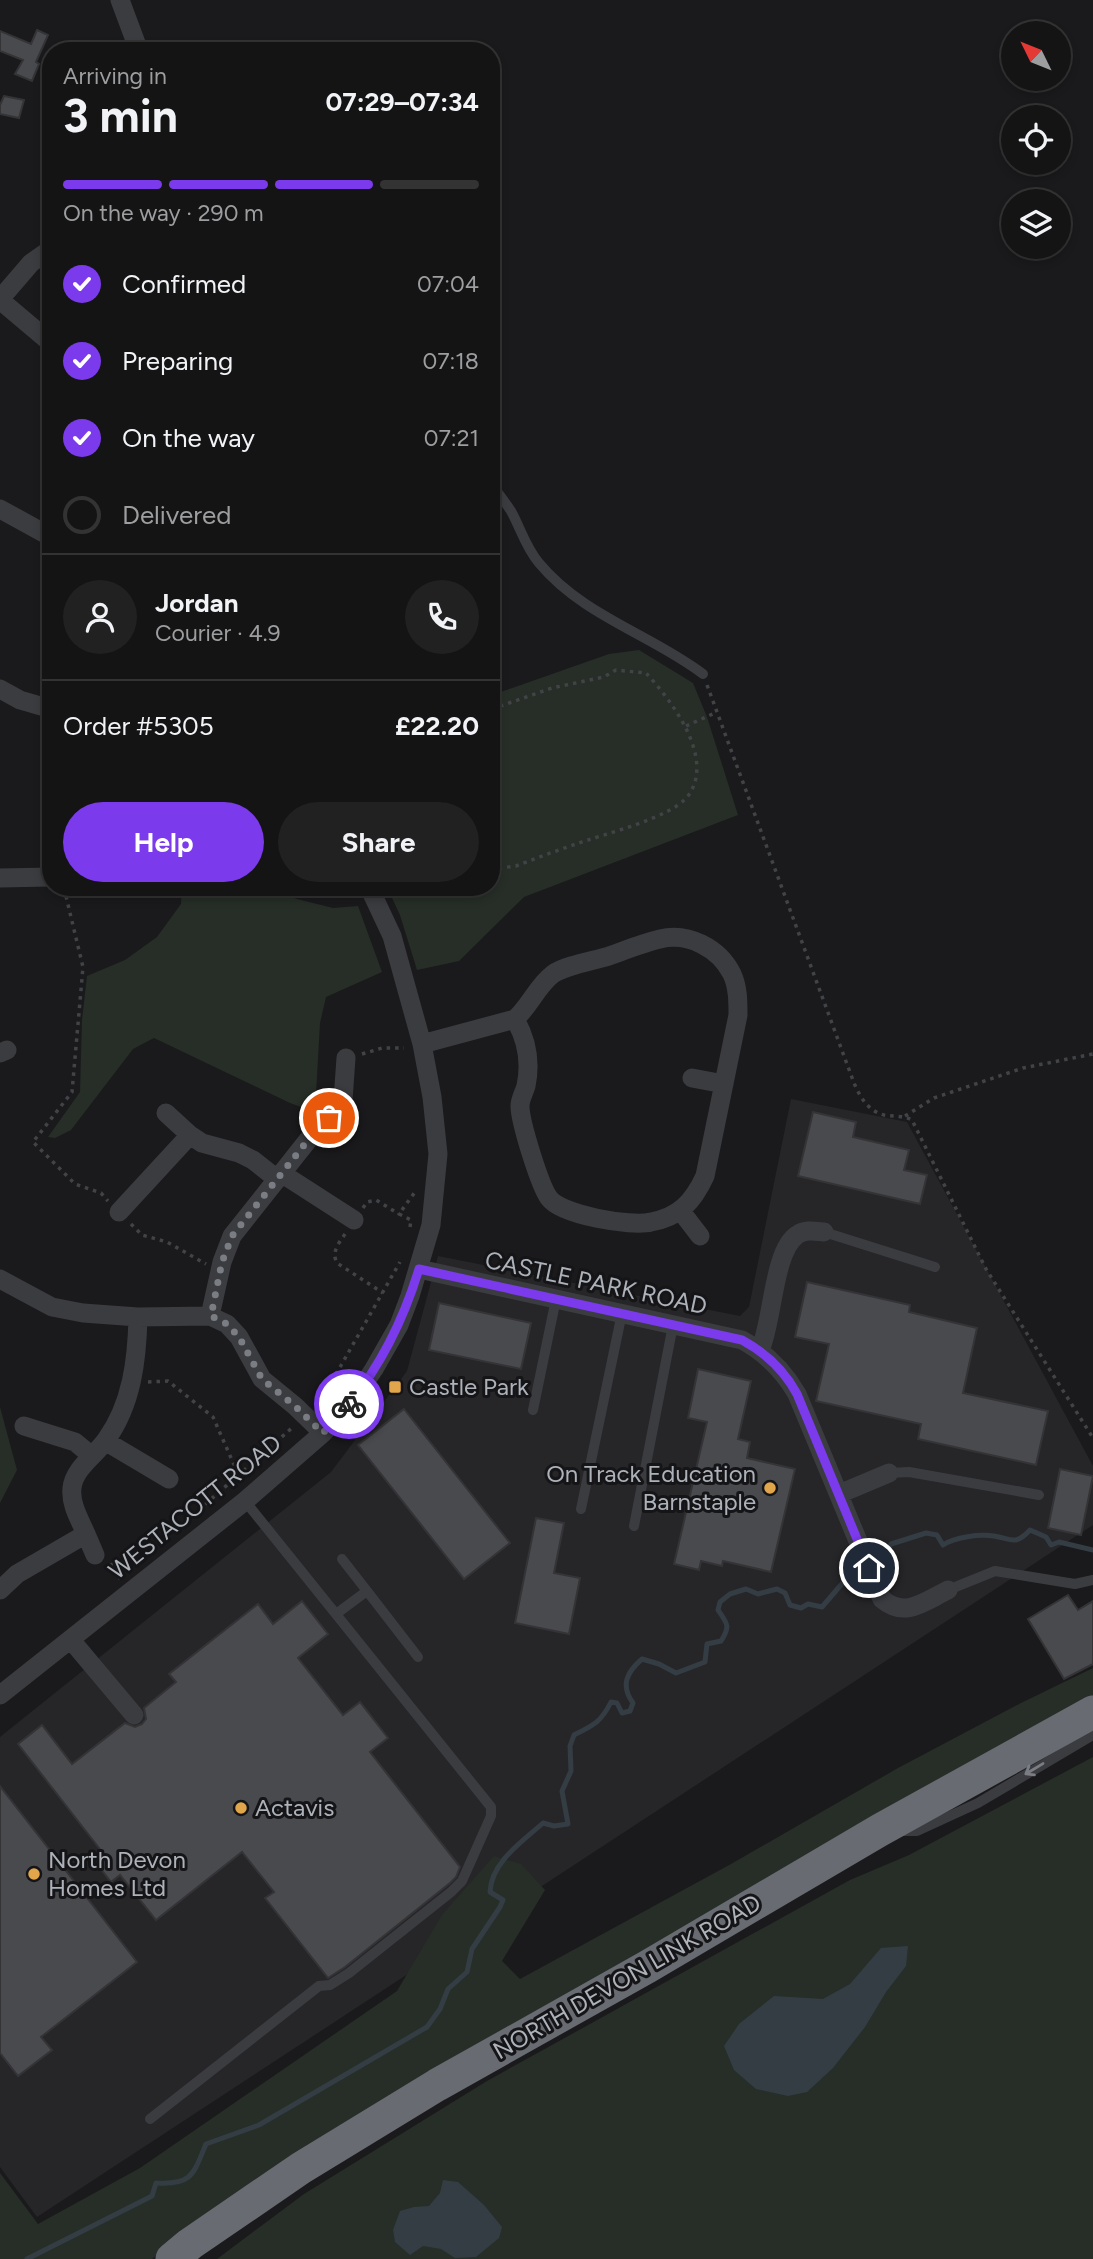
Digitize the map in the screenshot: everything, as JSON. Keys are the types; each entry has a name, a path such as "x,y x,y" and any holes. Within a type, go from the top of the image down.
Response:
{"highway":[{"name":"NORTH DEVON LINK ROAD","path":"172,2259 301,2168 437,2085 647,1967 880,1830 1093,1712"}],"street":[{"path":"120,0 136,42"},
{"path":"42,256 31,264 0,300 42,335"},
{"path":"0,509 42,532"},
{"path":"0,689 42,709"},
{"path":"0,878 42,877"},
{"name":"WESTACOTT ROAD","path":"0,1695 244,1501 323,1433 351,1403 389,1344 411,1296 419,1269 430,1225 438,1154 432,1097 392,936 373,896"},
{"path":"418,1046 515,1019 554,974 662,938 699,942 725,962 732,974 738,994 738,1016 705,1176 697,1194 680,1210 659,1221 642,1224 562,1210 550,1199 522,1118 520,1104 528,1067 527,1049 521,1028 515,1019"},
{"path":"211,1316 220,1272 232,1236 312,1135 338,1111 343,1100 346,1058"},
{"path":"692,1078 724,1084"},
{"path":"166,1113 202,1143 239,1153 253,1160 354,1220"},
{"path":"119,1212 190,1135"},
{"path":"680,1210 700,1237"},
{"path":"760,1350 784,1250 796,1236 806,1231 824,1232"},
{"name":"CASTLE PARK ROAD","path":"419,1269 742,1340 760,1350 788,1377 797,1394 882,1599 891,1607 910,1609 948,1590"},
{"path":"0,1279 52,1307 83,1313 138,1317 211,1316 227,1324 239,1337 262,1379 306,1415 323,1433"},
{"path":"95,1555 72,1499 72,1486 78,1471 99,1448 119,1419 131,1382 137,1349 138,1317"},
{"path":"24,1426 99,1448 169,1479"},
{"path":"839,1494 889,1473"},
{"path":"0,1590 17,1574 86,1534"},
{"path":"71,1640 134,1715"}],"lane":[{"path":"500,496 537,561 554,579 603,616 688,662 703,674"},
{"path":"824,1232 935,1267"},
{"path":"533,1410 556,1299"},
{"path":"580,1509 622,1313"},
{"path":"634,1526 673,1325"},
{"path":"889,1473 909,1472 1039,1495"},
{"path":"149,2119 319,1986 330,1985 348,1973 457,1886 462,1881 491,1816 491,1807 244,1501"},
{"path":"342,1559 418,1657"},
{"path":"948,1590 995,1571 1075,1584 1093,1580"},
{"path":"335,1614 367,1591"},
{"path":"880,1830 917,1831 978,1803 1093,1735"}],"path":[{"path":"500,706 552,688 604,677 617,670 646,673 672,702 686,726 694,754 695,771 694,783 687,796 664,813 516,866 500,868"},
{"path":"703,674 862,1102 881,1114 905,1116 912,1120 920,1141 986,1269 1093,1438"},
{"path":"686,726 717,712"},
{"path":"65,896 83,967 72,1092 33,1142 75,1184 100,1193 142,1235 167,1242 220,1272"},
{"path":"346,1058 382,1048 418,1046"},
{"path":"905,1116 934,1098 1023,1068 1093,1054"},
{"path":"399,1214 419,1186"},
{"path":"383,1293 337,1263 334,1258 336,1247 367,1202 376,1200 411,1220 409,1232"},
{"path":"159,1544 321,1402 404,1256"},
{"path":"131,1382 169,1381 213,1417 239,1476"}],"shaded area":[{"path":"639,650 693,683 707,717 738,815 524,897 459,961 417,970 391,896 500,896 500,692 609,654"},
{"path":"181,896 288,896 333,908 358,906 382,972 326,997 320,1023 315,1112 290,1103 154,1038 133,1049 71,1130 55,1138 48,1137 80,1092 82,1020 87,976 125,960 157,937 181,904"},
{"path":"791,1099 907,1122 1093,1466 1093,1525 37,2217 0,2167 0,1737 331,1472 407,1371 438,1256 740,1316 749,1307"},
{"path":"0,1407 17,1470 0,1503"},
{"path":"1093,1668 1093,1698 216,2214 152,2259 0,2259 0,2173 38,2224 140,2168 397,1991 442,1915 494,1856 521,1864 545,1890 502,1961 520,1979 731,1864 898,1768"},
{"path":"1093,1757 1093,2259 217,2259 304,2194 487,2081 850,1880 909,1855"},
{"path":"908,1946 906,1966 865,2027 833,2068 807,2092 788,2096 756,2089 734,2070 724,2046 739,2024 774,1996 823,1999 850,1984 881,1948"},
{"path":"443,2180 458,2182 484,2205 502,2227 499,2238 476,2257 455,2258 441,2249 423,2246 410,2255 395,2242 393,2230 400,2211 429,2206 440,2193"}],"building":[{"path":"37,30 48,35 45,42 42,42 36,62 39,64 32,81 15,74 23,60 0,51 0,31 31,44"},
{"path":"4,96 24,100 19,118 0,114"},
{"path":"813,1112 856,1122 853,1137 909,1150 904,1170 927,1175 920,1204 798,1176"},
{"path":"807,1282 910,1305 909,1312 977,1328 963,1393 1048,1411 1036,1465 918,1439 921,1424 816,1401 829,1344 795,1337"},
{"path":"439,1303 531,1323 521,1369 429,1350"},
{"path":"698,1369 751,1381 738,1439 750,1442 747,1458 795,1469 771,1572 723,1561 722,1566 701,1561 699,1570 674,1564 707,1422 688,1418"},
{"path":"404,1409 510,1543 464,1579 358,1445"},
{"path":"1060,1469 1093,1476 1081,1535 1048,1528"},
{"path":"536,1518 564,1523 554,1573 580,1578 569,1634 515,1623"},
{"path":"1068,1595 1078,1610 1093,1601 1093,1664 1064,1679 1028,1619"},
{"name":"Actavis","path":"302,1601 328,1634 298,1658 343,1715 360,1702 388,1738 370,1752 460,1867 450,1883 328,1978 265,1898 274,1892 242,1852 156,1920 120,1875 111,1882 97,1864 106,1857 18,1744 42,1725 72,1764 125,1723 135,1727 142,1724 146,1719 144,1708 176,1682 169,1674 258,1604 273,1624"},
{"name":"North Devon Homes Ltd","path":"0,1786 137,1962 41,2037 52,2050 18,2076 0,2053"}],"waterway":[{"path":"27,2259 152,2196 156,2183 184,2180 194,2170 206,2144 259,2125 427,2027 440,2009 448,1989 467,1972 472,1949 500,1907 503,1900 490,1892 492,1881 502,1862 543,1823 554,1826 568,1824 562,1791 571,1771 570,1746 574,1735 596,1722 611,1702 617,1703 622,1713 630,1711 633,1703 627,1690 627,1679 642,1659 676,1673 705,1662 707,1644 721,1641 726,1632 726,1622 718,1610 720,1602 730,1594 746,1589 758,1594 777,1589 785,1593 790,1605 801,1608 808,1604 822,1607 846,1579 885,1555 891,1544 926,1533 937,1535 943,1545 974,1536 1017,1540 1030,1530 1046,1537 1051,1545 1059,1542 1093,1550"}],"way so far":[{"path":"329,1118 312,1135 232,1236 222,1262 211,1316 227,1324 239,1337 262,1379 306,1415 323,1433 349,1404"}],"place":[{"name":"Castle Park","path":"395,1387"},
{"name":"On Track Education Barnstaple","path":"770,1488"},
{"name":"Actavis","path":"241,1808"},
{"name":"North Devon Homes Ltd","path":"34,1874"}],"route":[{"path":"349,1404 374,1369 399,1325 419,1269 742,1340 760,1350 788,1377 869,1568"}]}
